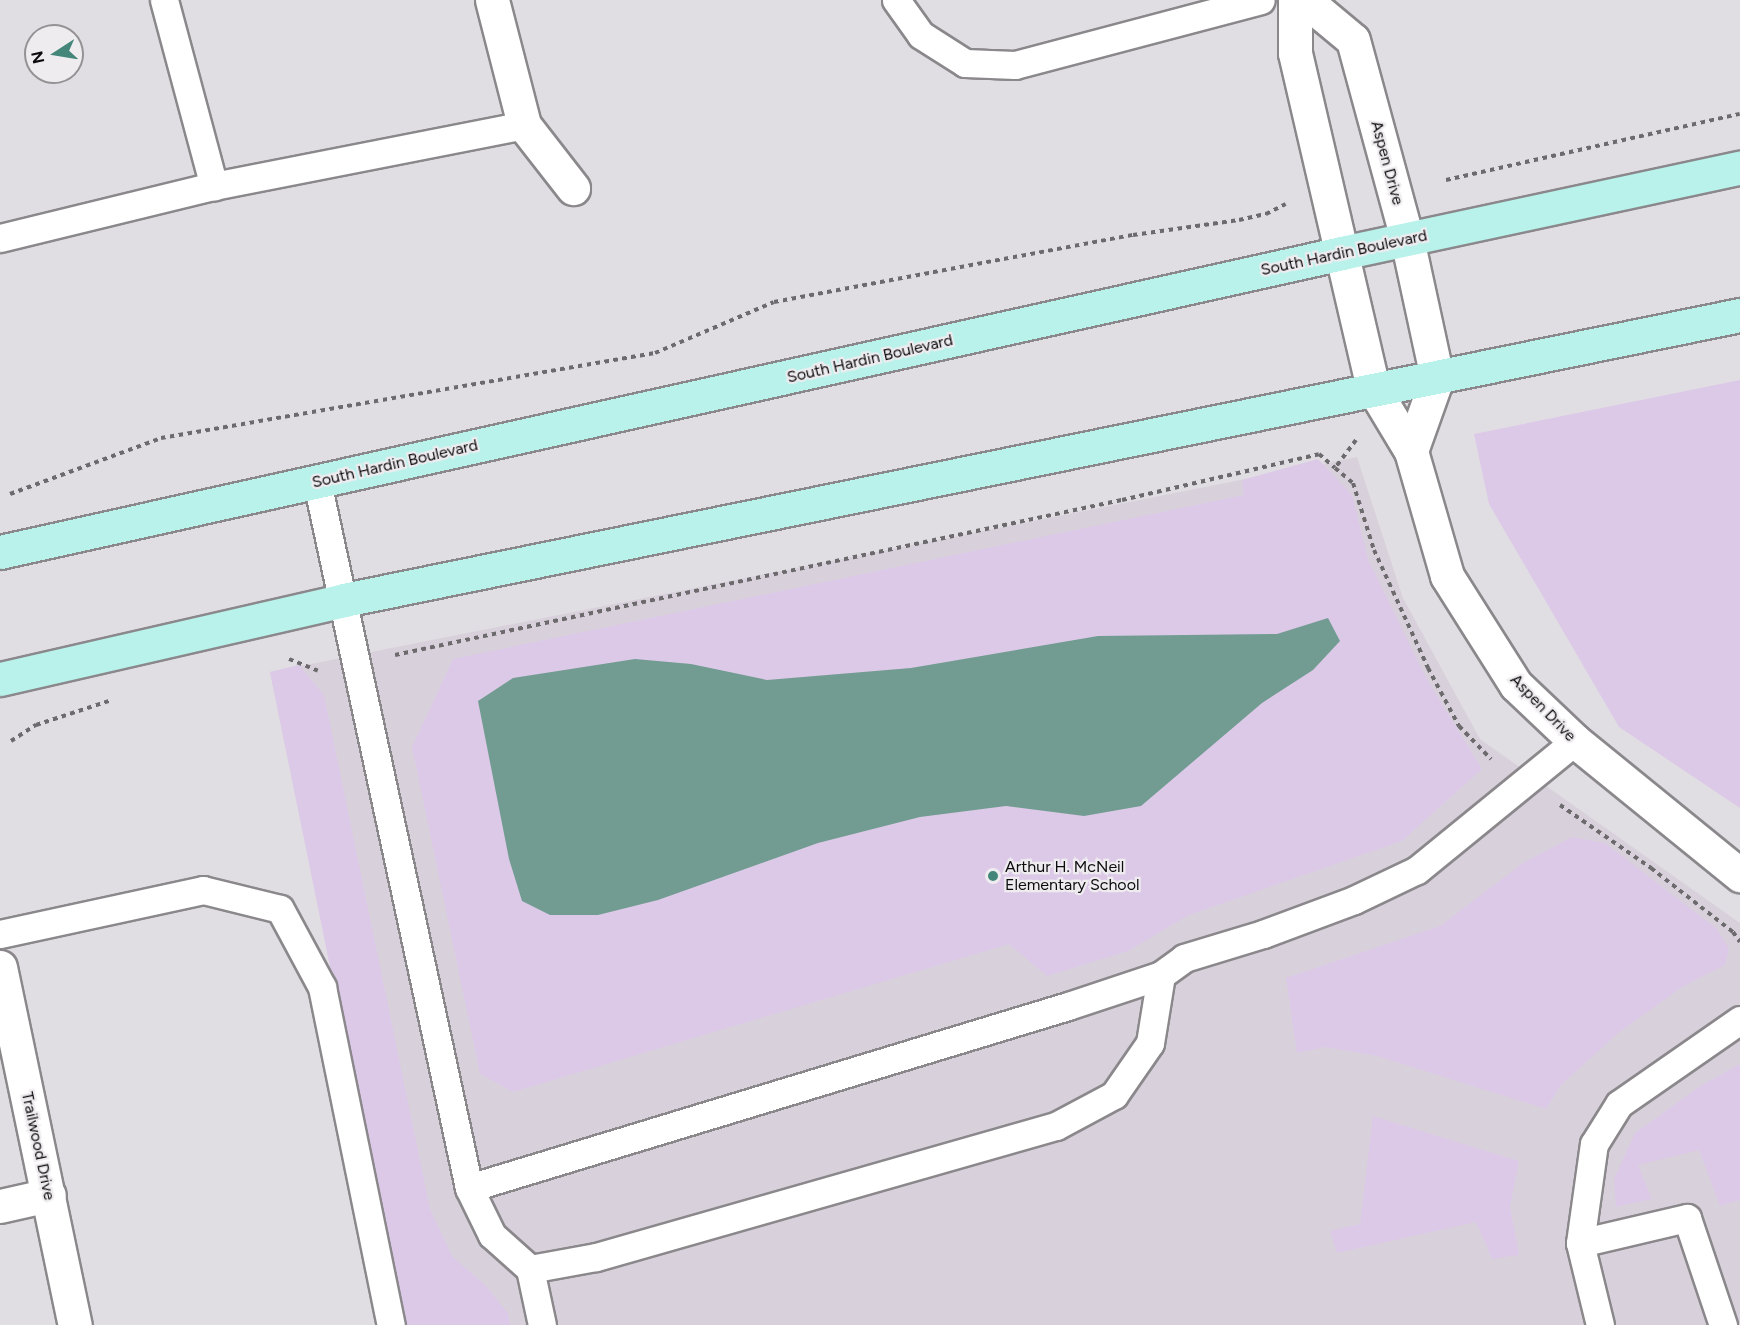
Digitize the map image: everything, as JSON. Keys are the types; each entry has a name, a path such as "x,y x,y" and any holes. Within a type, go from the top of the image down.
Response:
{"main road":[{"name":"South Hardin Boulevard","path":"0,552 1342,253 1740,168"},
{"path":"0,679 344,600 1373,388 1437,378 1740,315"}],"street":[{"path":"492,0 524,125 573,188"},
{"name":"Aspen Drive","path":"1295,0 1295,53 1373,388 1411,451 1448,576 1516,685 1575,741 1740,876"},
{"name":"Aspen Drive","path":"1305,0 1353,40 1407,239 1437,378"},
{"path":"1411,451 1437,378"},
{"name":"Trailwood Drive","path":"0,967 75,1325"},
{"path":"0,1206 49,1195"}],"lane":[{"path":"164,0 214,186"},
{"path":"896,0 921,35 965,63 1015,65 1261,0"},
{"path":"0,238 214,186 524,125"},
{"path":"317,482 358,663 469,1188 492,1235 530,1269 542,1325"},
{"path":"469,1188 1161,975 1184,958 1263,934 1354,900 1417,870 1575,741"},
{"path":"0,934 203,890 280,909 322,987 391,1325"},
{"path":"530,1269 596,1257 1056,1126 1114,1095 1126,1078 1150,1043 1161,975"},
{"path":"1600,1325 1580,1243 1594,1144 1619,1104 1740,1020"},
{"path":"1580,1243 1688,1218 1723,1325"}],"path":[{"path":"1446,180 1740,114"},
{"path":"10,494 161,438 655,353 774,302 1133,235 1239,220 1266,214 1292,201"},
{"path":"279,661 290,658 318,671 1122,500 1320,454 1335,468"},
{"path":"11,741 36,725 120,697"}],"shaded area":[{"path":"1740,380 1740,808 1619,727 1489,504 1474,434"},
{"name":"Arthur H. McNeil Elementary School","path":"1357,457 1403,598 1480,739 1740,923 1740,1325 404,1325 270,672"},
{"path":"1318,459 1352,495 1368,559 1426,678 1482,769 1402,841 1189,915 1128,951 1047,976 1009,944 513,1092 480,1074 412,747 453,659 1244,495 1242,480"},
{"path":"1328,618 1340,641 1313,670 1262,703 1141,806 1084,816 1006,806 920,817 818,843 658,900 598,915 550,915 522,901 509,859 478,701 513,678 635,659 691,664 767,680 911,668 1098,636 1277,634"},
{"path":"299,665 324,695 430,1209 452,1256 485,1285 508,1313 510,1325 403,1325 270,672"},
{"path":"1572,837 1605,843 1717,929 1729,949 1725,965 1682,987 1617,1034 1561,1085 1546,1109 1377,1056 1325,1047 1297,1053 1286,978 1440,926 1523,863"},
{"path":"1740,1064 1740,1200 1720,1206 1699,1150 1638,1165 1652,1199 1616,1207 1614,1179 1635,1133 1702,1085"},
{"path":"1373,1116 1519,1161 1510,1207 1519,1255 1492,1259 1476,1222 1337,1253 1330,1231 1360,1224"}],"place":[{"name":"Arthur H. McNeil Elementary School","path":"993,876"}]}
